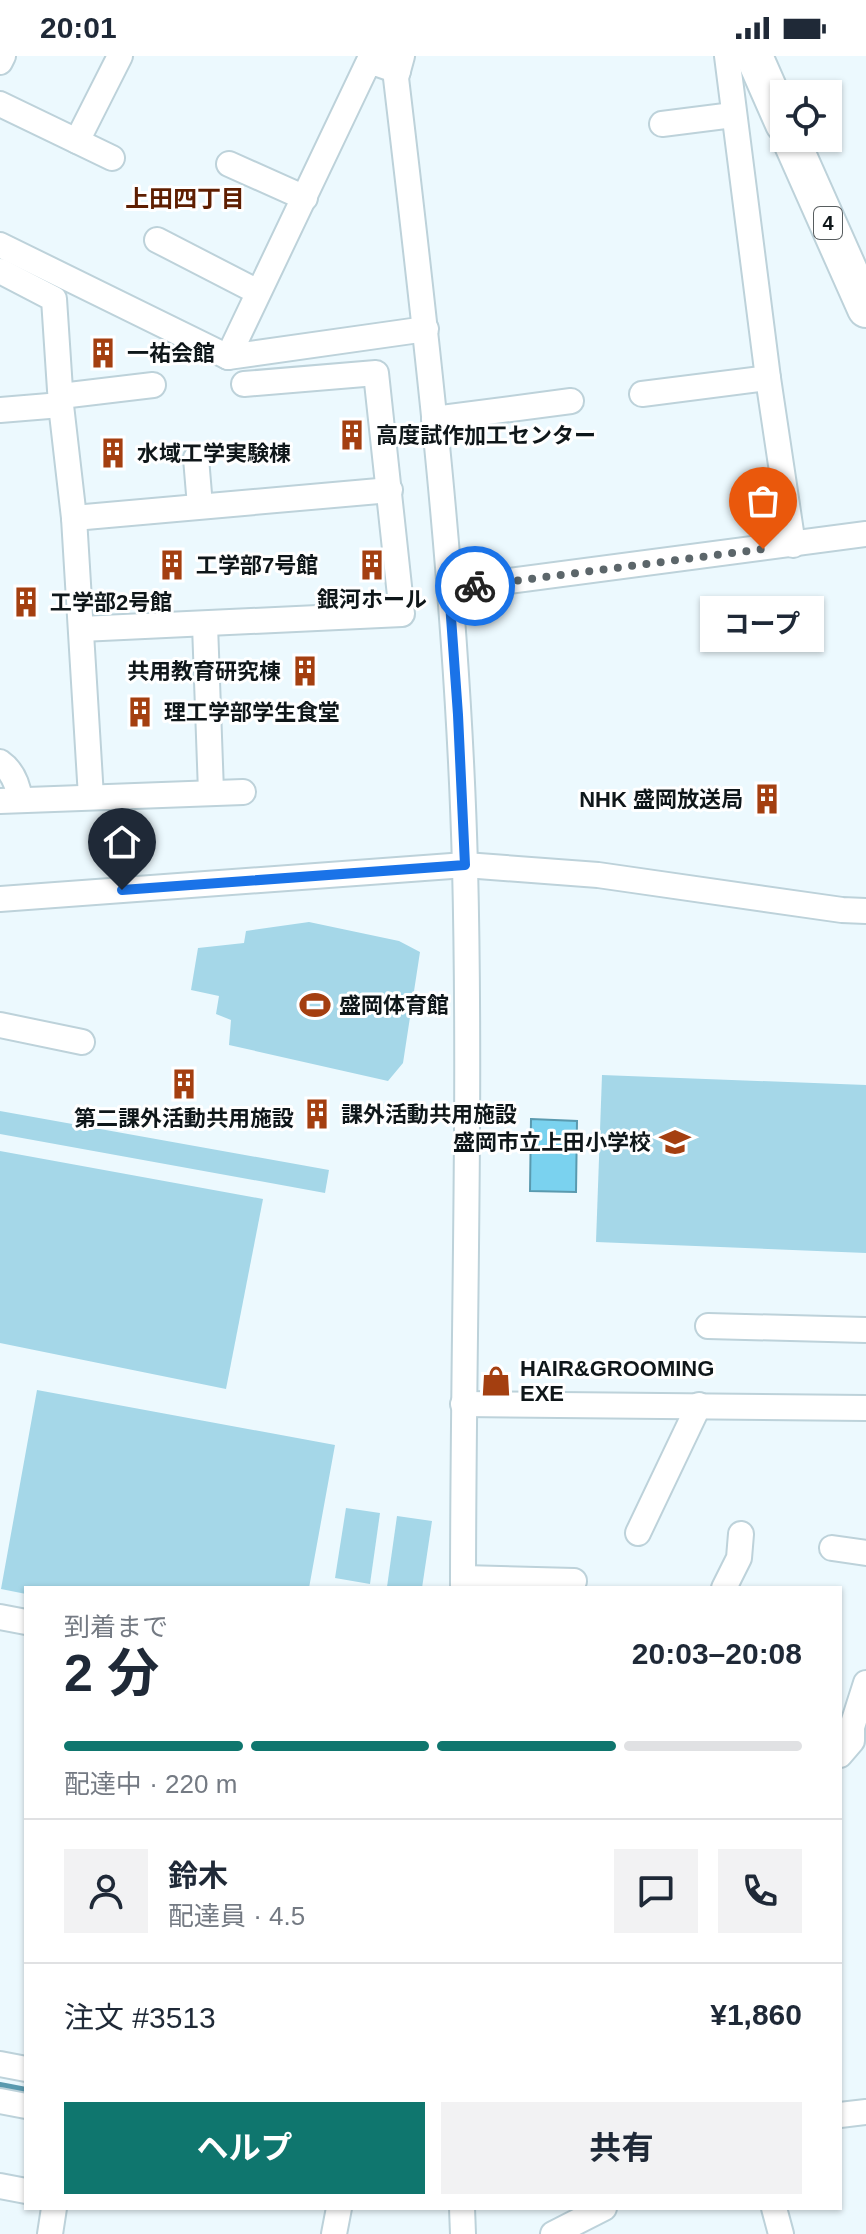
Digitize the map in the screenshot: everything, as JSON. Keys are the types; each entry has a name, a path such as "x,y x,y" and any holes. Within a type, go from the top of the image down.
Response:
{"highway":[{"path":"754,56 770,92"},
{"path":"780,56 791,80"},
{"name":"4","path":"796,152 866,309"},
{"name":"4","path":"822,152 866,251"}],"street":[{"path":"0,62 3,56"},
{"path":"77,141 120,56"},
{"path":"727,56 768,378 793,545"},
{"path":"228,357 305,198 366,58 400,64 396,78 426,329 449,589 465,865 467,1083 463,1583 574,1581"},
{"path":"0,104 112,158"},
{"path":"662,124 733,115"},
{"path":"229,164 305,198"},
{"path":"157,240 258,292"},
{"path":"0,245 228,357 426,329"},
{"path":"0,271 54,299 74,518 91,797"},
{"path":"81,629 402,614 376,373 244,384"},
{"path":"642,394 768,378"},
{"path":"0,410 153,385"},
{"path":"434,419 571,401"},
{"path":"196,458 200,506"},
{"path":"74,518 390,490"},
{"path":"449,589 866,534"},
{"path":"205,625 211,792"},
{"path":"0,762 14,778 10,801 243,792"},
{"path":"0,899 465,865 598,875 866,911"},
{"path":"0,1025 82,1042"},
{"path":"708,1326 866,1330"},
{"path":"463,1404 866,1408"},
{"path":"638,1533 699,1405"},
{"path":"725,1586 739,1558 741,1534"},
{"path":"832,1548 866,1553"},
{"path":"0,1617 24,1622"},
{"path":"853,1745 855,1694"},
{"path":"0,2064 24,2069"},
{"path":"0,2101 24,2106"},
{"path":"842,2115 866,2112"},
{"path":"0,2186 24,2191"},
{"path":"50,2234 54,2210"},
{"path":"334,2234 339,2210"},
{"path":"462,2210 463,2234"},
{"path":"553,2234 600,2210"},
{"path":"775,2210 781,2234"}],"shaded area":[{"name":"盛岡体育館","path":"309,922 399,941 420,952 403,1063 388,1081 229,1045 231,1020 216,1014 219,996 191,990 198,948 244,943 246,931"},
{"path":"602,1075 866,1085 866,1253 596,1242"},
{"path":"0,1111 329,1170 325,1193 0,1134"},
{"path":"531,1119 577,1121 576,1192 530,1191"},
{"path":"0,1151 263,1199 226,1389 0,1343"},
{"path":"37,1390 335,1445 309,1586 24,1586 24,1594 1,1589"},
{"path":"346,1508 380,1513 370,1584 335,1578"},
{"path":"397,1516 432,1521 422,1586 387,1586"}],"waterway":[{"path":"0,2085 24,2090"}],"way so far":[{"path":"475,586 763,549"}],"place":[{"name":"一祐会館","path":"103,353"},
{"name":"高度試作加工センター","path":"352,435"},
{"name":"水域工学実験棟","path":"113,453"},
{"name":"コープ","path":"763,549"},
{"name":"工学部7号館","path":"172,565"},
{"name":"銀河ホール","path":"372,565"},
{"name":"工学部2号館","path":"26,602"},
{"name":"共用教育研究棟","path":"305,671"},
{"name":"理工学部学生食堂","path":"140,712"},
{"name":"NHK 盛岡放送局","path":"767,799"},
{"name":"盛岡体育館","path":"315,1005"},
{"name":"第二課外活動共用施設","path":"184,1084"},
{"name":"課外活動共用施設","path":"317,1114"},
{"name":"盛岡市立上田小学校","path":"675,1142"},
{"name":"HAIR&GROOMING EXE","path":"496,1381"}],"district":[{"name":"上田四丁目","path":"185,199"}],"route":[{"path":"122,890 465,865 449,589 475,586"}]}
